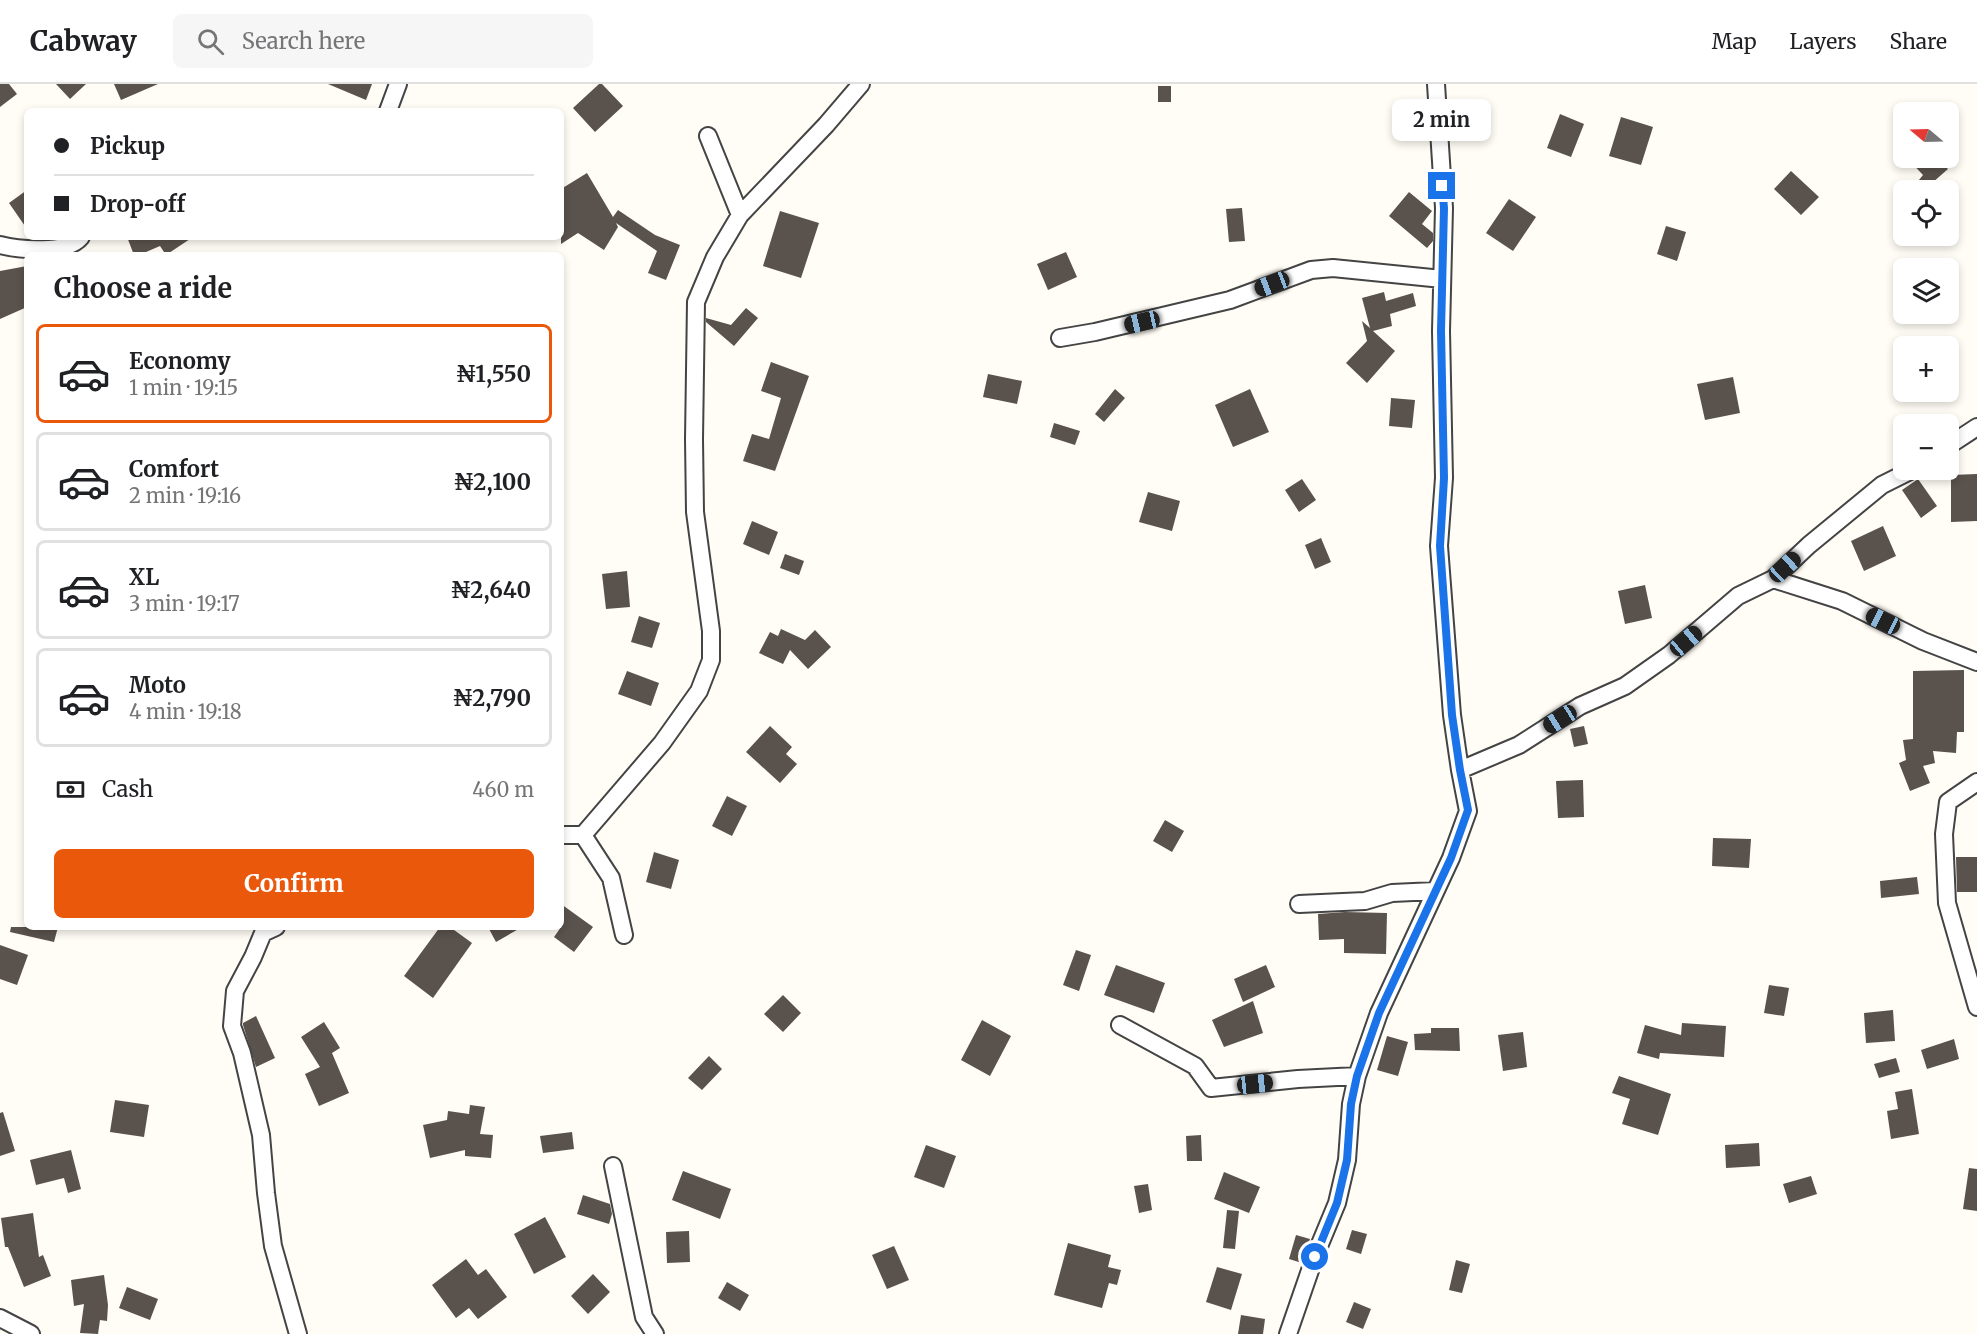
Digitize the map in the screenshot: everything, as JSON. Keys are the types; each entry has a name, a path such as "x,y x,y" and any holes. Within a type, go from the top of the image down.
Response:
{"street":[{"path":"389,108 398,84"},
{"path":"564,835 583,835 662,743 699,691 711,660 711,631 695,512 696,302 716,257 740,214 826,125 861,84"},
{"path":"1288,1334 1337,1203 1347,1160 1351,1104 1357,1076 1379,1013 1451,858 1468,810 1452,715 1440,546 1444,478 1441,331 1444,208 1436,84"},
{"path":"708,136 740,214"},
{"path":"0,245 17,249 44,250 77,243 79,240"},
{"path":"1060,338 1114,328 1230,300 1311,270 1333,268 1442,279"},
{"path":"1959,439 1977,428"},
{"path":"1460,770 1519,745 1580,706 1625,686 1669,656 1738,596 1773,579 1809,545 1882,485 1893,480"},
{"path":"1773,579 1842,601 1923,641 1977,662"},
{"path":"1977,782 1948,802 1944,834 1947,903 1977,1007"},
{"path":"583,835 611,878 624,935"},
{"path":"1299,904 1365,901 1392,893 1435,891"},
{"path":"270,930 263,933 235,992 232,1026 242,1053 261,1135 273,1246 298,1334"},
{"path":"1120,1024 1195,1065 1212,1088 1298,1079 1357,1076"},
{"path":"613,1166 644,1317 655,1334"},
{"path":"0,1318 31,1334"}],"building":[{"path":"0,84 9,84 17,94 0,107"},
{"path":"56,84 86,84 70,99"},
{"path":"114,84 158,84 121,100"},
{"path":"328,84 372,84 366,100"},
{"path":"599,84 602,84 623,106 595,132 573,108"},
{"path":"1158,86 1171,86 1171,102 1158,102"},
{"path":"1560,114 1584,124 1571,157 1547,148"},
{"path":"1621,117 1653,127 1641,165 1609,156"},
{"path":"1916,168 1948,169 1935,180 1919,180 1923,175"},
{"path":"1791,171 1819,197 1801,215 1774,189"},
{"path":"587,173 613,217 618,210 655,235 680,245 666,280 648,273 657,251 616,223 618,227 604,250 578,233 561,244 561,240 564,240 564,187"},
{"path":"24,192 24,225 9,203"},
{"path":"1409,192 1432,211 1422,224 1433,233 1433,241 1427,248 1389,216"},
{"path":"1509,199 1536,217 1513,251 1486,233"},
{"path":"1242,208 1245,241 1229,242 1226,209"},
{"path":"780,211 819,223 801,278 763,266"},
{"path":"1666,226 1686,232 1677,261 1657,254"},
{"path":"128,240 188,240 170,252 164,252 160,246 146,252 133,252"},
{"path":"1066,252 1077,277 1048,290 1037,264"},
{"path":"24,267 24,308 0,319 0,271"},
{"path":"1384,292 1386,301 1413,293 1416,306 1390,314 1392,326 1373,331 1395,351 1367,383 1346,363 1367,341 1362,321 1370,328 1362,298"},
{"path":"746,308 758,318 734,346 706,322 706,318 731,325"},
{"path":"771,362 809,376 775,471 743,461 752,434 769,439 781,398 761,391"},
{"path":"988,374 1022,381 1017,404 983,397"},
{"path":"1733,377 1740,413 1705,420 1697,384"},
{"path":"1115,389 1125,398 1104,422 1095,414"},
{"path":"1250,389 1269,432 1233,447 1215,405"},
{"path":"1391,398 1415,400 1412,428 1389,426"},
{"path":"1054,423 1080,431 1075,445 1050,437"},
{"path":"1977,474 1977,521 1951,522 1951,480 1959,480 1959,475"},
{"path":"1302,479 1316,500 1299,512 1285,490"},
{"path":"1919,480 1937,506 1921,518 1902,490"},
{"path":"1148,492 1180,501 1172,531 1139,522"},
{"path":"752,521 778,532 769,555 743,544"},
{"path":"1883,526 1896,556 1864,571 1851,541"},
{"path":"1321,538 1331,562 1315,569 1305,545"},
{"path":"785,554 804,561 799,575 780,568"},
{"path":"627,571 630,607 606,609 602,574"},
{"path":"1645,585 1652,618 1625,624 1618,591"},
{"path":"639,616 660,623 652,648 631,642"},
{"path":"781,629 805,640 815,630 831,647 808,669 790,650 783,664 759,653 770,632 778,636"},
{"path":"1964,670 1964,732 1957,732 1956,753 1933,751 1935,763 1923,766 1930,783 1910,791 1899,763 1906,760 1903,740 1913,739 1913,671"},
{"path":"627,671 659,683 651,706 618,694"},
{"path":"770,726 792,747 786,754 797,764 780,783 746,752"},
{"path":"1584,726 1588,744 1574,747 1570,729"},
{"path":"1583,780 1584,817 1558,818 1556,781"},
{"path":"727,796 747,806 732,836 712,826"},
{"path":"1165,820 1184,831 1172,852 1153,841"},
{"path":"1713,838 1751,839 1749,868 1712,866"},
{"path":"654,852 679,860 671,889 646,882"},
{"path":"1956,857 1977,857 1977,892 1957,892"},
{"path":"1917,877 1919,894 1881,898 1880,881"},
{"path":"564,906 593,927 574,952 554,937 559,930 564,930"},
{"path":"1387,913 1386,954 1344,953 1344,939 1319,940 1318,914"},
{"path":"11,927 24,927 24,930 57,930 54,942 10,932"},
{"path":"438,930 454,930 472,943 433,998 404,976"},
{"path":"490,930 517,930 496,942"},
{"path":"0,945 28,955 17,985 0,979"},
{"path":"1076,950 1091,955 1079,991 1063,985"},
{"path":"1116,965 1165,983 1154,1013 1104,995"},
{"path":"1266,965 1275,987 1243,1002 1234,979"},
{"path":"1769,985 1789,988 1784,1016 1764,1013"},
{"path":"783,995 801,1013 783,1032 764,1014"},
{"path":"1253,1001 1263,1033 1224,1047 1212,1020"},
{"path":"1893,1010 1895,1041 1866,1043 1864,1013"},
{"path":"256,1016 275,1058 256,1067 243,1023"},
{"path":"982,1020 1011,1036 990,1076 961,1060"},
{"path":"324,1022 340,1048 332,1053 349,1093 319,1106 305,1074 320,1067 301,1037"},
{"path":"1682,1023 1726,1026 1724,1057 1660,1053 1659,1059 1637,1053 1645,1025 1681,1035"},
{"path":"1431,1028 1459,1028 1460,1051 1415,1050 1414,1034 1431,1033"},
{"path":"1523,1032 1527,1067 1503,1071 1498,1035"},
{"path":"1387,1036 1408,1042 1398,1076 1377,1070"},
{"path":"1954,1039 1959,1059 1927,1069 1921,1050"},
{"path":"709,1056 722,1069 702,1090 688,1078"},
{"path":"1896,1058 1900,1072 1879,1078 1874,1064"},
{"path":"1619,1076 1671,1094 1658,1135 1622,1124 1630,1099 1612,1093"},
{"path":"1912,1089 1919,1134 1891,1139 1887,1111 1898,1109 1895,1092"},
{"path":"115,1100 149,1105 144,1137 110,1132"},
{"path":"470,1105 485,1107 480,1134 493,1135 491,1158 465,1156 465,1150 430,1158 423,1125 447,1120 448,1111 469,1114"},
{"path":"3,1112 15,1151 0,1156 0,1113"},
{"path":"572,1132 574,1149 543,1153 540,1136"},
{"path":"1201,1135 1202,1161 1187,1161 1186,1136"},
{"path":"1759,1143 1760,1166 1726,1168 1725,1145"},
{"path":"926,1145 956,1156 944,1188 914,1177"},
{"path":"71,1150 81,1189 68,1193 64,1178 36,1185 30,1160"},
{"path":"1969,1168 1977,1169 1977,1211 1963,1209"},
{"path":"683,1171 731,1189 720,1219 672,1200"},
{"path":"1224,1172 1260,1187 1249,1213 1214,1199"},
{"path":"1811,1176 1817,1194 1789,1203 1783,1184"},
{"path":"1148,1184 1152,1210 1139,1213 1134,1186"},
{"path":"583,1195 610,1204 612,1214 609,1224 577,1214"},
{"path":"1227,1210 1239,1211 1235,1249 1223,1248"},
{"path":"33,1213 39,1257 43,1255 51,1276 24,1287 8,1247 5,1247 1,1218"},
{"path":"545,1217 566,1257 534,1274 514,1234"},
{"path":"1352,1230 1367,1234 1361,1254 1346,1249"},
{"path":"689,1231 690,1262 667,1263 666,1232"},
{"path":"1296,1235 1310,1239 1302,1263 1289,1259"},
{"path":"1068,1243 1111,1255 1108,1267 1121,1270 1117,1285 1109,1283 1102,1308 1054,1295"},
{"path":"894,1246 909,1280 887,1289 872,1255"},
{"path":"466,1259 478,1275 486,1269 507,1297 478,1319 469,1308 456,1318 432,1285"},
{"path":"1456,1260 1470,1264 1462,1293 1449,1290"},
{"path":"1217,1267 1242,1274 1231,1310 1206,1302"},
{"path":"593,1274 610,1292 588,1314 571,1296"},
{"path":"104,1275 108,1305 107,1321 100,1320 98,1334 80,1333 84,1304 74,1306 71,1280"},
{"path":"727,1282 749,1295 740,1311 718,1298"},
{"path":"127,1287 158,1299 150,1320 119,1308"},
{"path":"1354,1302 1371,1309 1363,1329 1346,1322"},
{"path":"1241,1315 1265,1319 1263,1334 1238,1334"}],"route":[{"path":"1315,1257 1337,1203 1347,1160 1351,1104 1357,1076 1379,1013 1451,858 1468,810 1452,715 1440,546 1444,478 1441,331 1444,208 1442,186"}]}
